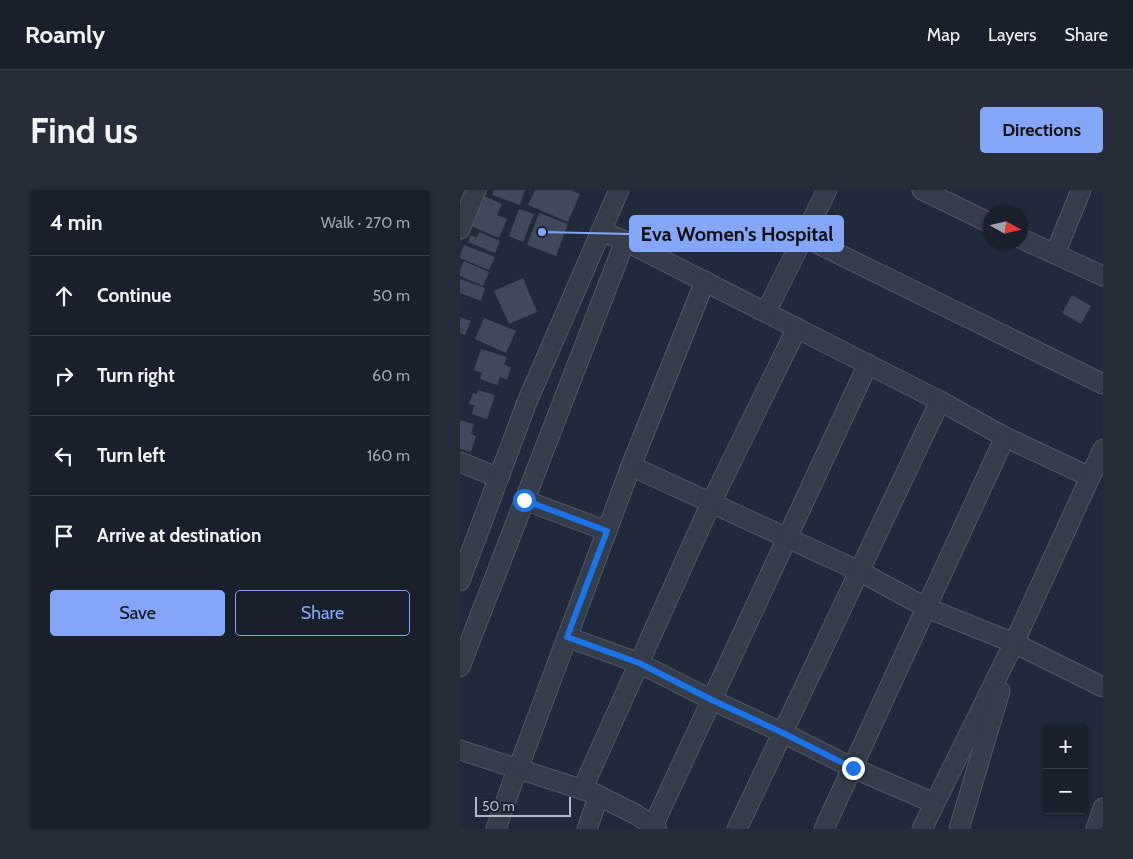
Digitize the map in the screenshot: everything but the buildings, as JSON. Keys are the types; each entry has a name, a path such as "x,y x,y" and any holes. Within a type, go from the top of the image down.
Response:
{"street":[{"path":"460,228 476,190"},
{"path":"460,581 527,402 619,190"},
{"path":"766,312 828,190"},
{"path":"922,190 983,220"},
{"path":"1055,254 1081,190"},
{"path":"601,231 625,241 868,364 1005,437 1090,477"},
{"path":"804,238 1103,384"},
{"path":"460,667 625,241"},
{"path":"1028,242 1103,276"},
{"path":"496,829 631,466 705,281"},
{"path":"582,790 711,503 797,328"},
{"path":"650,828 712,700 868,364"},
{"path":"737,829 940,401"},
{"path":"824,829 1005,437"},
{"path":"922,829 1014,643 1103,449"},
{"path":"460,462 499,478"},
{"path":"631,466 860,571 927,608 1014,643 1103,687"},
{"path":"524,500 607,531"},
{"path":"567,637 639,663 853,768 934,803"},
{"path":"959,829 1014,643"},
{"path":"460,750 585,801 629,823 650,828"},
{"path":"460,761 594,793 637,815 650,828"},
{"path":"587,829 595,806"},
{"path":"1096,829 1103,808"}],"place":[{"name":"Eva Women's Hospital","path":"542,232"}],"route":[{"path":"524,500 607,531 567,637 639,663 853,768"}]}
